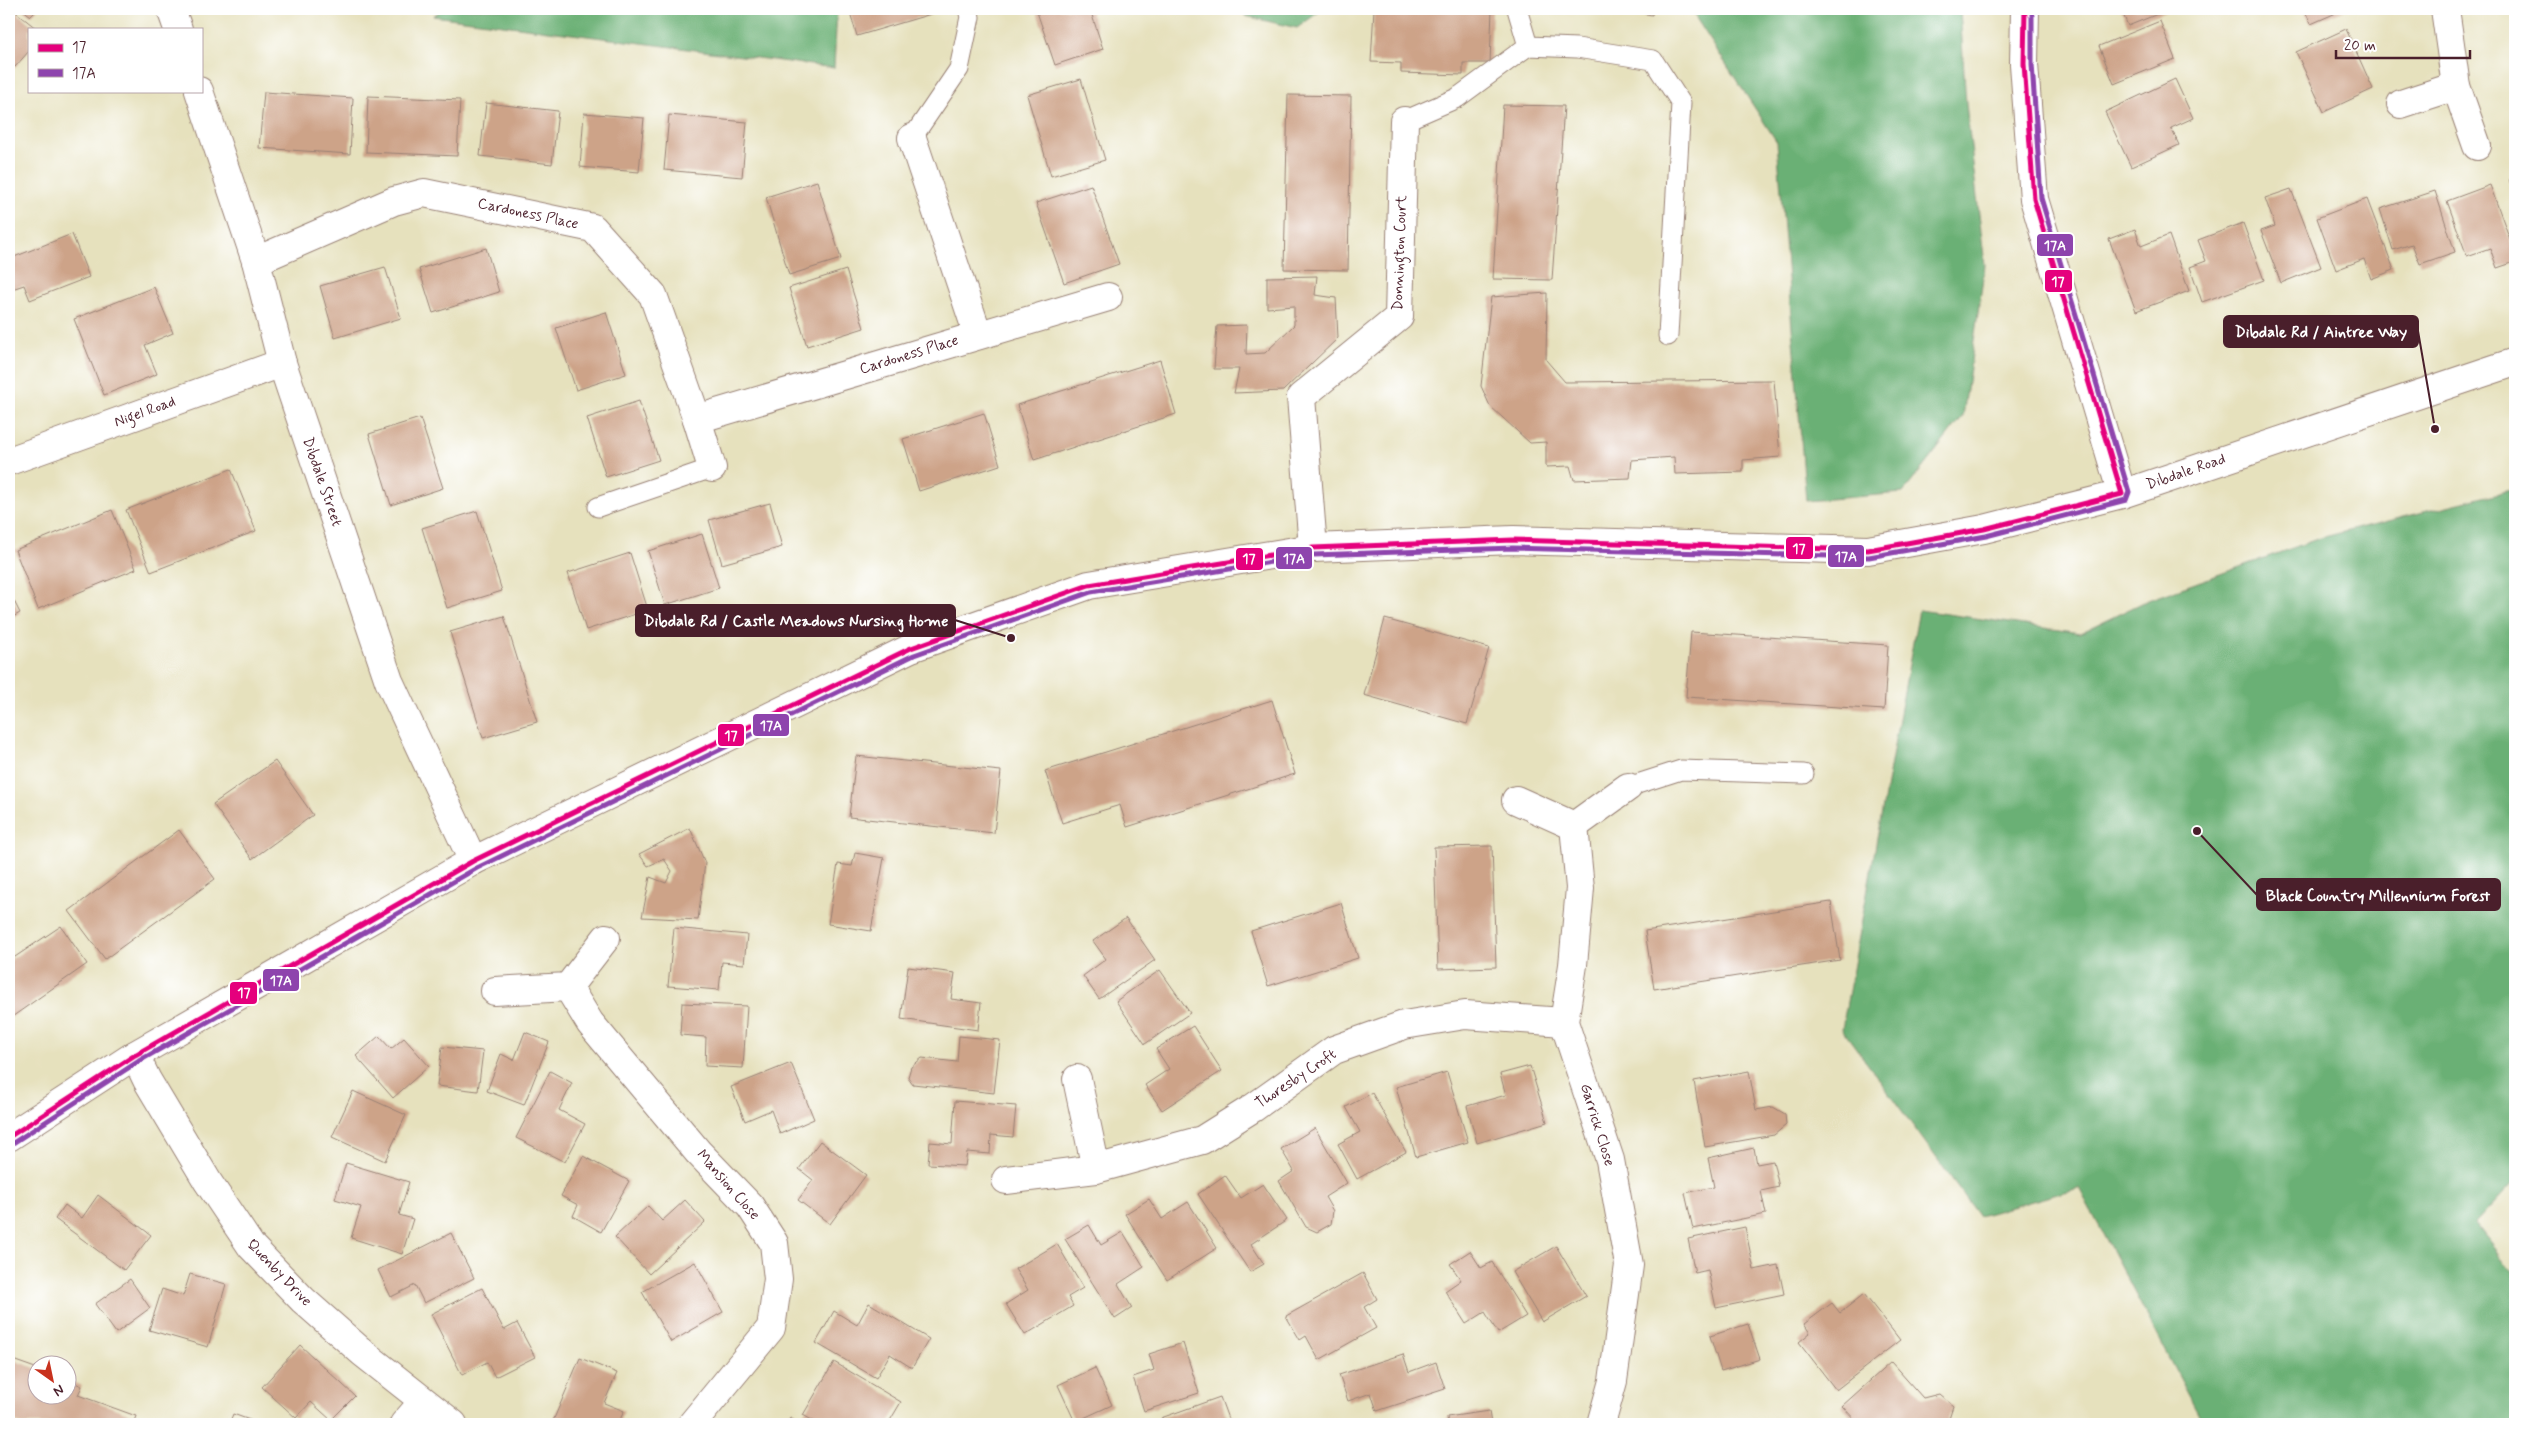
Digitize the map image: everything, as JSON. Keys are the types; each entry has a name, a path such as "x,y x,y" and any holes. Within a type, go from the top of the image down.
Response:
{"street":[{"path":"171,9 178,28"},
{"path":"2025,9 2024,64 2034,199 2122,494"},
{"path":"2445,9 2456,86 2477,146"},
{"path":"2401,104 2456,86"},
{"name":"Dibdale Street","path":"199,92 256,261 282,363 389,681 473,861"},
{"name":"Donnington Court","path":"1313,548 1301,397 1399,317 1404,122"},
{"name":"Cardoness Place","path":"912,138 978,335"},
{"name":"Cardoness Place","path":"256,261 394,201 424,193 593,228 653,295 697,419 712,468"},
{"name":"Cardoness Place","path":"697,419 1108,297"},
{"name":"Dibdale Road","path":"9,1137 135,1055 473,861 911,648 1089,585 1313,548 1513,540 1868,550 1984,529 2122,494 2515,362"},
{"name":"Nigel Road","path":"9,461 282,363"},
{"path":"1516,800 1574,826 1628,787"},
{"name":"Garrick Close","path":"1574,826 1580,888 1573,965 1564,1022 1610,1160 1629,1265 1614,1381 1601,1424"},
{"path":"495,991 568,987 606,938"},
{"name":"Mansion Close","path":"568,987 590,1022 698,1152 750,1206 774,1243 778,1279 771,1328 692,1424"},
{"name":"Thoresby Croft","path":"1006,1180 1096,1169 1202,1140 1253,1108 1334,1050 1404,1025 1465,1016 1564,1022"},
{"name":"Quenby Drive","path":"135,1055 147,1080 208,1182 251,1246 303,1300 423,1402 453,1424"},
{"path":"1077,1079 1096,1169"},
{"path":"404,1424 423,1402"}],"lane":[{"path":"912,138 959,68 970,17 968,9"},
{"path":"1517,9 1528,46"},
{"path":"1404,122 1457,98 1528,46 1577,48 1653,60 1681,103 1668,336"},
{"path":"598,507 712,468"},
{"path":"1628,787 1681,770 1804,774"}],"green space":[{"path":"443,9 837,9 834,68 433,16"},
{"path":"1244,9 1323,9 1297,28 1245,16"},
{"path":"1690,9 1960,9 1966,104 1985,265 1963,416 1903,493 1806,501 1777,142"},
{"path":"2515,489 2515,1181 2475,1224 2515,1275 2515,1424 2204,1424 2079,1188 1979,1216 1842,1029 1919,610 2080,633 2148,600 2320,538"}],"building":[{"path":"9,9 12,9 36,28 28,28 28,52 15,67 9,62"},
{"path":"22,9 38,9 31,16"},
{"path":"849,9 937,9 938,12 857,36"},
{"path":"1036,9 1090,9 1103,49 1055,65"},
{"path":"1374,9 1492,9 1490,63 1463,63 1463,75 1401,73 1401,63 1371,62"},
{"path":"1617,9 1653,9 1652,15"},
{"path":"2121,9 2170,9 2128,26"},
{"path":"2304,9 2345,9 2311,24"},
{"path":"2160,21 2175,59 2114,84 2099,46"},
{"path":"2346,29 2373,89 2324,112 2296,52"},
{"path":"1081,79 1105,160 1051,176 1027,95"},
{"path":"2175,79 2193,118 2171,128 2179,145 2131,167 2105,112"},
{"path":"264,92 353,98 350,154 259,148"},
{"path":"1288,95 1351,96 1348,270 1284,269"},
{"path":"368,96 460,100 457,156 366,152"},
{"path":"486,103 558,111 552,164 480,156"},
{"path":"1503,105 1564,106 1552,280 1493,279"},
{"path":"584,113 644,118 639,172 580,167"},
{"path":"669,115 747,122 742,177 664,170"},
{"path":"2515,178 2515,197 2509,179"},
{"path":"817,181 841,259 789,275 766,197"},
{"path":"1091,185 1119,264 1064,283 1036,203"},
{"path":"2490,185 2515,253 2515,262 2497,268 2490,248 2467,256 2447,201"},
{"path":"2291,189 2321,267 2281,283 2261,231 2275,226 2265,198"},
{"path":"2435,191 2455,252 2420,264 2412,244 2393,250 2380,209"},
{"path":"2367,199 2394,270 2371,279 2364,259 2336,270 2317,218"},
{"path":"2243,223 2264,280 2202,302 2190,267 2206,261 2198,240"},
{"path":"2135,229 2141,246 2169,235 2189,291 2136,311 2109,239"},
{"path":"9,234 14,248 9,250"},
{"path":"72,234 89,277 30,300 24,285 9,290 9,259"},
{"path":"486,248 499,292 433,313 419,269"},
{"path":"385,267 401,318 335,338 320,286"},
{"path":"846,270 864,328 807,346 789,288"},
{"path":"1317,276 1315,295 1336,298 1338,338 1283,391 1234,393 1239,369 1214,369 1217,326 1247,325 1246,354 1265,353 1294,325 1294,306 1267,308 1267,277"},
{"path":"154,287 173,333 145,345 157,374 104,395 74,319"},
{"path":"1547,293 1546,360 1565,382 1774,380 1780,457 1743,460 1743,472 1675,474 1674,457 1632,460 1630,478 1574,480 1570,466 1546,467 1546,442 1530,443 1490,406 1481,386 1491,297"},
{"path":"606,312 626,374 576,390 556,328"},
{"path":"1160,360 1176,414 1034,460 1017,405"},
{"path":"639,401 659,460 606,477 587,418"},
{"path":"984,413 1000,465 919,491 903,439"},
{"path":"420,418 443,488 391,505 369,434"},
{"path":"231,469 256,531 151,572 126,510"},
{"path":"770,503 782,547 722,564 709,520"},
{"path":"112,510 136,569 38,609 15,550"},
{"path":"477,511 502,591 447,608 422,528"},
{"path":"702,534 719,588 665,605 648,551"},
{"path":"630,553 648,610 586,630 568,573"},
{"path":"9,591 20,613 9,619"},
{"path":"504,616 537,722 483,738 450,632"},
{"path":"1385,619 1489,648 1467,724 1364,695"},
{"path":"1691,632 1888,645 1884,710 1686,697"},
{"path":"1272,700 1295,774 1127,827 1120,805 1062,823 1045,771"},
{"path":"856,756 1001,771 994,833 849,817"},
{"path":"275,761 313,815 252,859 213,804"},
{"path":"690,828 705,863 698,920 642,917 650,877 666,883 672,871 664,859 648,866 639,854"},
{"path":"179,830 215,879 105,959 69,911"},
{"path":"1492,846 1496,967 1438,969 1434,847"},
{"path":"855,853 884,858 871,931 828,924 838,864 852,866"},
{"path":"1831,902 1840,960 1654,989 1645,931"},
{"path":"1341,903 1358,958 1268,986 1251,931"},
{"path":"1126,918 1155,960 1099,999 1083,976 1106,959 1093,941"},
{"path":"61,926 87,964 9,1019 9,961"},
{"path":"674,928 747,935 744,964 722,962 719,990 668,986"},
{"path":"908,967 955,973 951,999 981,1003 978,1030 901,1019"},
{"path":"1160,970 1190,1013 1145,1044 1116,1001"},
{"path":"682,1003 747,1006 743,1068 705,1066 706,1037 680,1035"},
{"path":"1193,1026 1222,1071 1162,1110 1145,1085 1169,1069 1156,1049"},
{"path":"525,1032 549,1042 524,1105 487,1091 501,1054 514,1060"},
{"path":"379,1036 391,1049 404,1038 429,1066 393,1098 356,1056"},
{"path":"959,1036 1000,1040 994,1093 913,1084 908,1077 911,1067 922,1058 957,1062"},
{"path":"442,1047 483,1051 478,1091 437,1086"},
{"path":"791,1063 814,1119 780,1134 771,1110 745,1121 731,1087"},
{"path":"1530,1066 1547,1122 1477,1143 1467,1106 1506,1095 1500,1074"},
{"path":"550,1071 572,1083 559,1110 585,1124 565,1162 516,1138"},
{"path":"1749,1071 1756,1110 1773,1107 1785,1114 1786,1125 1774,1135 1705,1147 1694,1081"},
{"path":"1447,1072 1468,1142 1416,1157 1396,1087"},
{"path":"353,1091 406,1115 385,1161 332,1137"},
{"path":"1372,1093 1406,1152 1357,1179 1338,1144 1360,1132 1346,1107"},
{"path":"955,1101 1016,1106 1013,1137 991,1135 990,1154 967,1152 965,1166 928,1164 930,1142 952,1144"},
{"path":"1315,1128 1347,1183 1325,1197 1333,1211 1331,1224 1317,1232 1306,1227 1279,1181 1294,1171 1281,1149"},
{"path":"820,1141 866,1175 830,1224 798,1200 813,1180 799,1169"},
{"path":"1754,1148 1757,1164 1773,1161 1779,1187 1761,1191 1766,1214 1693,1229 1685,1193 1714,1187 1708,1158"},
{"path":"583,1156 629,1181 601,1232 573,1216 578,1205 561,1196"},
{"path":"346,1163 409,1182 399,1215 413,1219 402,1254 351,1238 361,1207 335,1199"},
{"path":"1225,1175 1241,1198 1263,1184 1287,1220 1251,1244 1264,1264 1250,1272 1198,1194"},
{"path":"98,1195 151,1235 124,1270 55,1219 65,1205 82,1218"},
{"path":"1149,1199 1162,1219 1188,1202 1217,1248 1167,1280 1125,1214"},
{"path":"685,1200 705,1222 649,1274 615,1237 648,1206 662,1221"},
{"path":"1089,1225 1101,1245 1123,1232 1144,1267 1118,1284 1132,1308 1115,1319 1065,1239"},
{"path":"1745,1227 1754,1270 1778,1265 1784,1294 1716,1308 1708,1270 1695,1273 1688,1239"},
{"path":"451,1233 474,1278 424,1303 415,1285 391,1297 378,1270"},
{"path":"1057,1244 1083,1288 1068,1297 1073,1306 1025,1335 1006,1304 1028,1290 1015,1269"},
{"path":"1556,1246 1586,1296 1542,1322 1512,1272"},
{"path":"1470,1251 1481,1268 1492,1262 1526,1316 1498,1333 1485,1312 1466,1324 1445,1291 1461,1280 1450,1264"},
{"path":"695,1262 723,1312 671,1342 642,1292"},
{"path":"1363,1273 1377,1299 1364,1307 1376,1328 1319,1360 1306,1336 1300,1340 1286,1316"},
{"path":"190,1274 226,1284 208,1347 149,1330 162,1289 183,1296"},
{"path":"130,1279 150,1308 116,1333 95,1304"},
{"path":"482,1288 504,1330 517,1323 535,1357 495,1377 487,1362 462,1375 431,1314"},
{"path":"1864,1294 1900,1340 1836,1390 1799,1342 1810,1333 1804,1324 1832,1303 1840,1313"},
{"path":"869,1303 929,1339 912,1368 890,1354 876,1378 816,1343 834,1311 857,1325"},
{"path":"1748,1324 1760,1359 1721,1371 1710,1336"},
{"path":"1183,1343 1199,1393 1144,1411 1133,1377 1154,1370 1149,1354"},
{"path":"300,1345 355,1396 331,1420 311,1402 296,1418 262,1387"},
{"path":"1403,1354 1409,1372 1436,1362 1445,1389 1377,1411 1371,1393 1348,1401 1339,1375"},
{"path":"580,1358 617,1373 604,1403 624,1411 618,1424 560,1424 553,1421"},
{"path":"10,1359 28,1365 28,1406 78,1406 78,1395 136,1416 133,1424 21,1424 9,1420"},
{"path":"834,1362 901,1402 888,1424 862,1424 858,1422 856,1424 819,1424 803,1415"},
{"path":"1891,1362 1923,1398 1939,1394 1953,1406 1947,1424 1859,1424 1842,1406"},
{"path":"1095,1368 1112,1405 1075,1422 1058,1385"},
{"path":"78,1384 82,1386 78,1395"},
{"path":"1220,1397 1230,1424 1163,1424 1161,1418"},
{"path":"1489,1411 1491,1424 1448,1424 1447,1417"},
{"path":"233,1414 261,1424 229,1424"},
{"path":"790,1418 801,1424 786,1424"}],"transit line":[{"name":"17","path":"9,1137 135,1055 473,861 911,648 1089,585 1313,548 1513,540 1868,550 1984,529 2122,494 2034,199 2024,64 2025,9"},
{"name":"17A","path":"13,1143 139,1061 477,868 914,655 1091,592 1314,555 1513,548 1869,557 1986,536 2126,500 2129,492 2041,198 2032,64 2032,9"}],"place":[{"name":"Dibdale Rd / Aintree Way","path":"2435,429"},
{"name":"Dibdale Rd / Castle Meadows Nursing Home","path":"1011,638"},
{"name":"Black Country Millennium Forest","path":"2197,831"}]}
